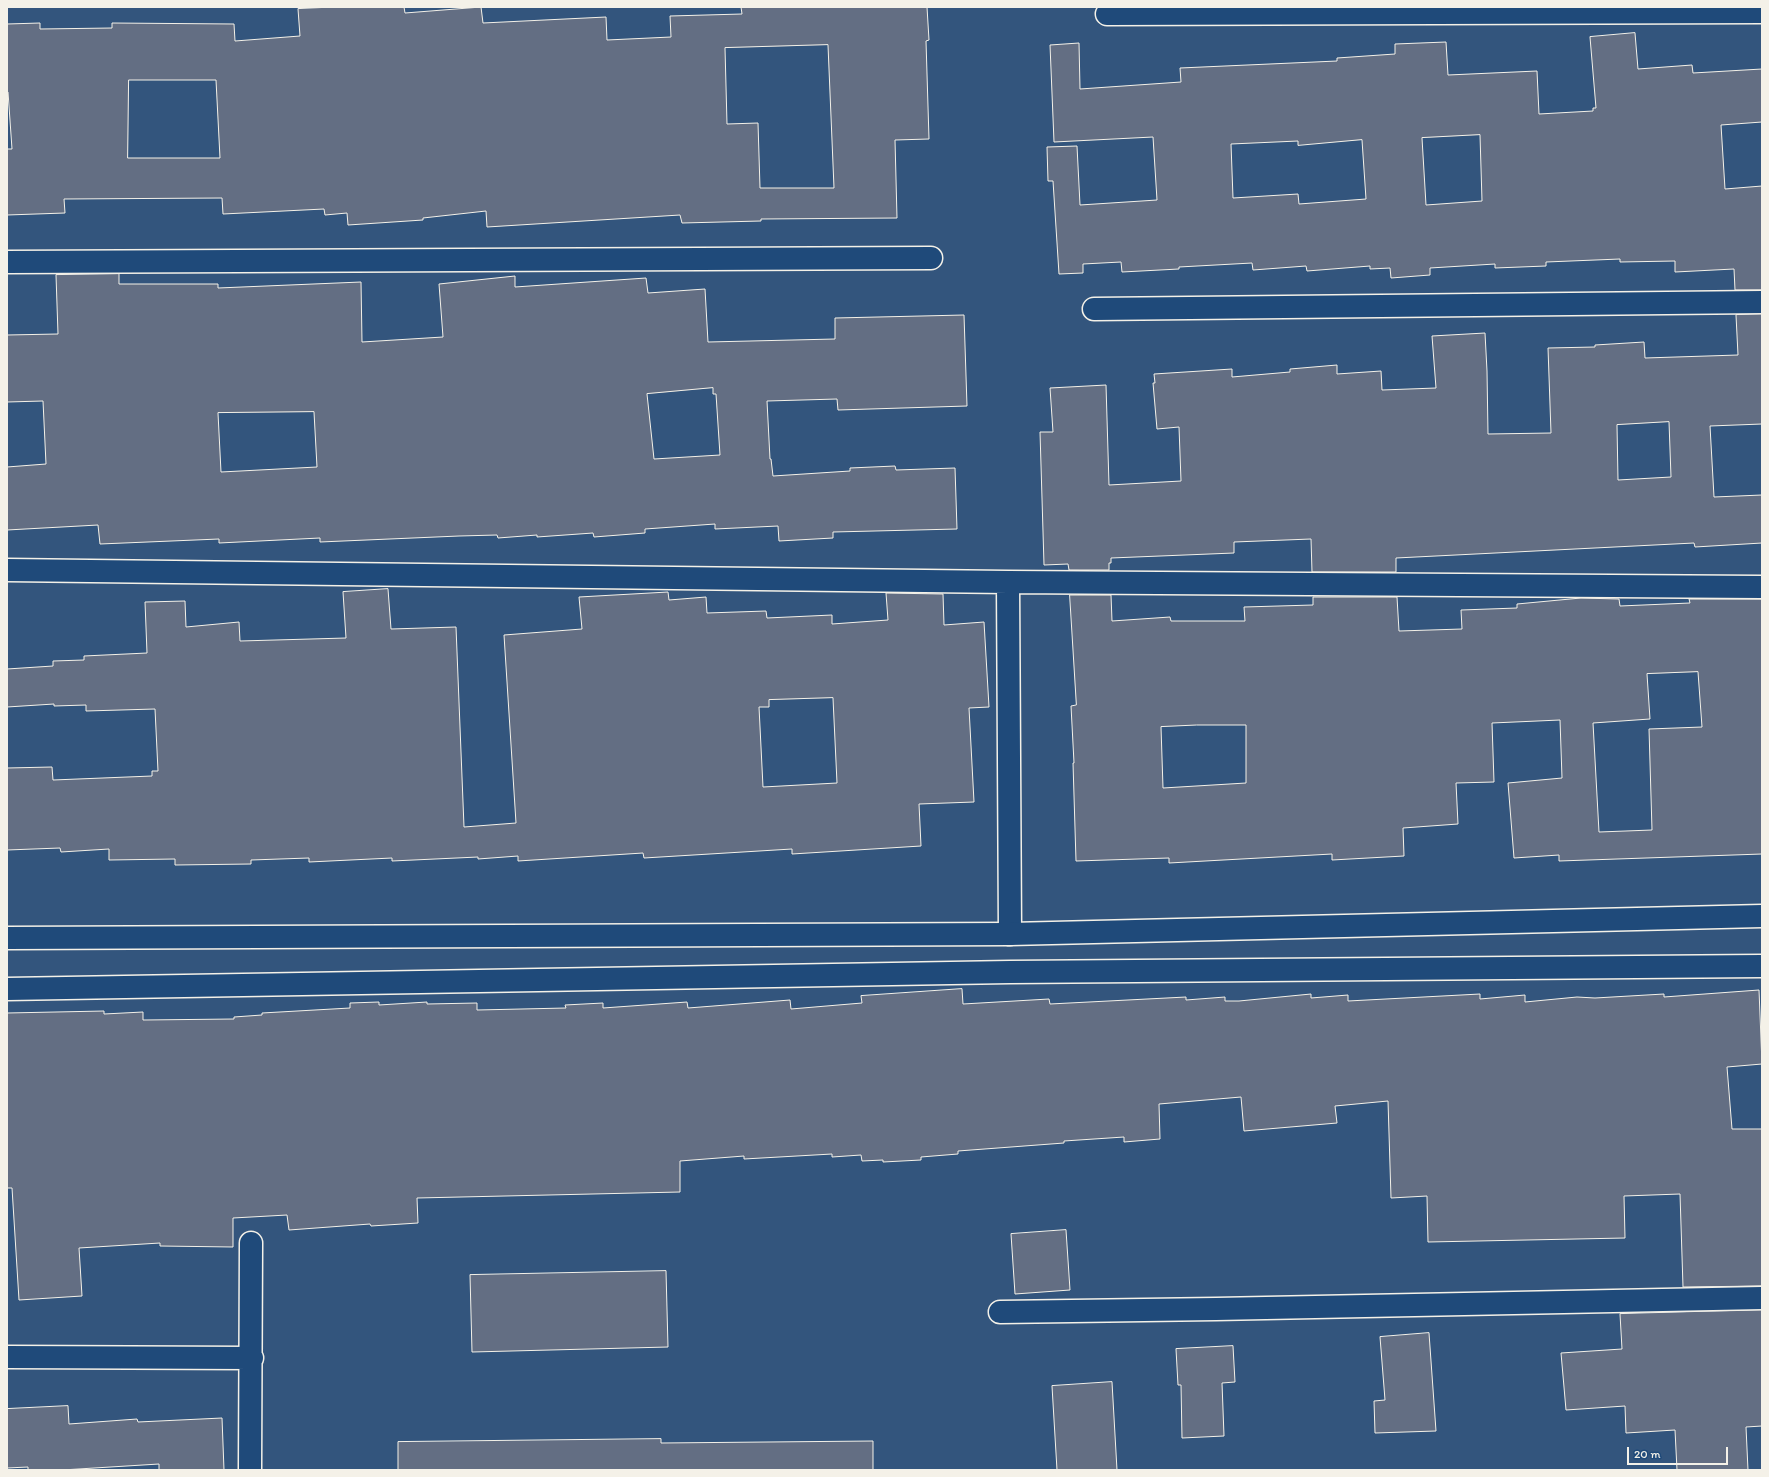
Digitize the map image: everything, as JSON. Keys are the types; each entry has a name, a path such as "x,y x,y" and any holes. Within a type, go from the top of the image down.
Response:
{"street":[{"path":"1107,14 1762,12"},
{"path":"7,262 931,258"},
{"path":"1094,309 1762,302"},
{"path":"7,570 1008,582 1762,586"},
{"path":"1008,582 1010,934"},
{"path":"7,938 1010,934 1762,916"},
{"path":"7,989 1010,972 1762,966"},
{"path":"250,1470 252,1358 251,1243"},
{"path":"1000,1312 1216,1310 1762,1298"},
{"path":"7,1357 252,1358"}],"building":[{"path":"333,7 404,7 405,13 481,7 483,23 606,17 607,40 671,37 670,16 742,14 741,7 927,7 929,40 926,41 929,139 895,140 897,218 761,219 761,221 682,223 680,215 487,227 486,211 423,218 423,220 348,225 347,213 325,215 324,209 223,214 222,198 64,199 65,213 7,215 7,149 12,149 7,92 7,24 40,23 40,29 112,28 112,23 234,24 235,41 300,36 298,9","holes":["828,45 834,188 760,188 758,123 727,124 725,48","129,80 216,80 220,158 128,158"]},
{"path":"1635,33 1638,69 1692,65 1693,73 1762,69 1762,122 1721,125 1725,189 1762,186 1762,290 1735,290 1734,269 1675,272 1675,261 1620,262 1620,259 1546,262 1546,266 1495,268 1495,264 1430,268 1430,275 1391,278 1390,268 1370,269 1370,266 1307,271 1306,266 1253,270 1252,263 1122,272 1121,262 1083,264 1083,273 1059,274 1053,181 1048,181 1047,147 1077,146 1080,205 1157,200 1153,137 1054,142 1050,45 1079,43 1080,89 1181,82 1180,68 1337,61 1337,58 1395,54 1395,44 1446,42 1448,75 1537,71 1539,114 1593,111 1593,108 1596,108 1590,37","holes":["1480,135 1482,201 1426,205 1422,138","1362,140 1366,199 1299,204 1298,194 1233,198 1231,144 1298,141 1298,145"]},
{"path":"119,274 119,284 218,284 218,288 361,282 362,342 443,337 439,284 515,276 515,287 646,278 648,293 705,289 708,342 835,339 835,318 964,315 967,406 838,410 837,399 767,401 770,459 773,476 850,471 850,468 895,466 896,470 955,468 957,529 833,532 833,538 779,541 778,526 715,529 715,524 645,529 645,533 594,537 593,533 537,537 537,535 498,538 497,535 320,542 320,538 219,543 219,539 100,544 98,525 7,530 7,467 46,464 43,401 7,402 7,335 58,334 56,275","holes":["713,388 713,394 716,394 720,455 654,459 647,394","314,412 317,467 221,472 218,413"]},
{"path":"1762,314 1762,424 1710,426 1714,497 1762,495 1762,543 1695,547 1694,543 1396,558 1396,572 1312,572 1311,539 1234,542 1234,553 1111,558 1109,570 1069,570 1068,564 1044,565 1040,432 1053,432 1050,388 1106,385 1109,485 1181,481 1179,427 1157,429 1153,383 1155,383 1154,374 1232,369 1232,377 1290,372 1290,369 1337,365 1337,374 1381,371 1382,390 1436,388 1432,336 1485,333 1488,434 1551,433 1548,348 1595,347 1595,345 1644,342 1645,358 1738,355 1736,315","holes":["1669,422 1671,477 1618,480 1617,425"]},
{"path":"388,589 391,629 456,627 464,827 516,823 504,635 582,629 579,597 668,592 669,600 706,597 707,613 766,611 767,618 832,615 832,624 888,620 886,593 943,594 944,625 984,622 989,707 969,708 974,802 919,804 921,846 792,854 792,849 644,858 643,853 518,861 518,856 478,859 478,857 392,861 392,858 309,862 309,858 251,860 251,864 175,865 175,859 109,860 109,849 61,852 60,848 7,850 7,768 52,767 53,780 152,776 152,771 158,771 155,709 86,711 86,705 54,706 54,704 7,707 7,669 53,666 53,661 84,660 84,656 147,653 145,602 185,601 186,627 239,622 240,641 346,638 343,592","holes":["833,698 837,783 763,787 759,707 769,707 769,700"]},
{"path":"1070,595 1111,595 1112,621 1170,617 1171,621 1245,621 1244,607 1313,605 1313,597 1397,597 1399,631 1462,629 1461,610 1517,608 1517,604 1581,598 1619,599 1620,606 1690,603 1689,599 1762,599 1762,854 1559,861 1559,855 1514,858 1508,783 1562,778 1560,720 1492,723 1494,782 1456,783 1458,824 1403,828 1404,856 1332,860 1332,854 1169,863 1169,858 1076,861 1071,706 1076,705","holes":["1698,672 1702,727 1649,729 1652,830 1599,832 1593,723 1650,719 1647,674","1246,725 1246,783 1163,788 1161,727"]},
{"path":"962,989 963,1004 1049,999 1050,1004 1186,997 1186,1000 1225,997 1225,1001 1239,1001 1311,994 1311,998 1348,995 1348,1001 1480,994 1480,999 1525,995 1525,1002 1577,997 1595,998 1664,994 1664,997 1759,990 1762,1064 1727,1067 1732,1129 1762,1129 1762,1286 1683,1287 1680,1194 1624,1196 1625,1238 1428,1242 1427,1196 1391,1198 1388,1101 1335,1106 1337,1123 1244,1131 1241,1097 1159,1104 1160,1139 1124,1142 1124,1137 1064,1141 1064,1143 958,1151 958,1154 921,1157 921,1160 883,1162 883,1160 862,1161 861,1155 832,1157 832,1154 744,1159 744,1156 680,1161 680,1192 417,1198 418,1223 371,1226 370,1224 289,1230 287,1215 233,1218 233,1247 160,1246 160,1243 79,1248 82,1296 19,1300 12,1188 7,1188 7,1013 104,1011 104,1014 143,1012 143,1020 234,1019 234,1017 262,1015 262,1013 350,1008 350,1003 379,1002 379,1005 427,1002 427,1004 477,1003 477,1010 566,1008 565,1005 603,1003 603,1008 687,1002 688,1008 790,1000 791,1009 862,1003 861,996"},
{"path":"1066,1230 1070,1290 1015,1294 1011,1234"},
{"path":"666,1271 668,1347 472,1352 470,1275"},
{"path":"1762,1310 1762,1426 1746,1427 1748,1470 1677,1470 1675,1430 1626,1433 1625,1406 1566,1410 1561,1353 1622,1349 1620,1314"},
{"path":"1429,1333 1436,1431 1375,1433 1374,1401 1385,1400 1380,1337"},
{"path":"1233,1346 1235,1382 1222,1383 1224,1436 1182,1438 1181,1385 1178,1385 1176,1349"},
{"path":"1112,1382 1117,1470 1057,1470 1052,1386"},
{"path":"68,1406 69,1424 137,1419 138,1422 222,1418 224,1470 159,1470 159,1464 62,1470 28,1470 28,1467 7,1468 7,1409"},
{"path":"661,1439 661,1443 873,1441 873,1470 398,1470 398,1442"}]}
